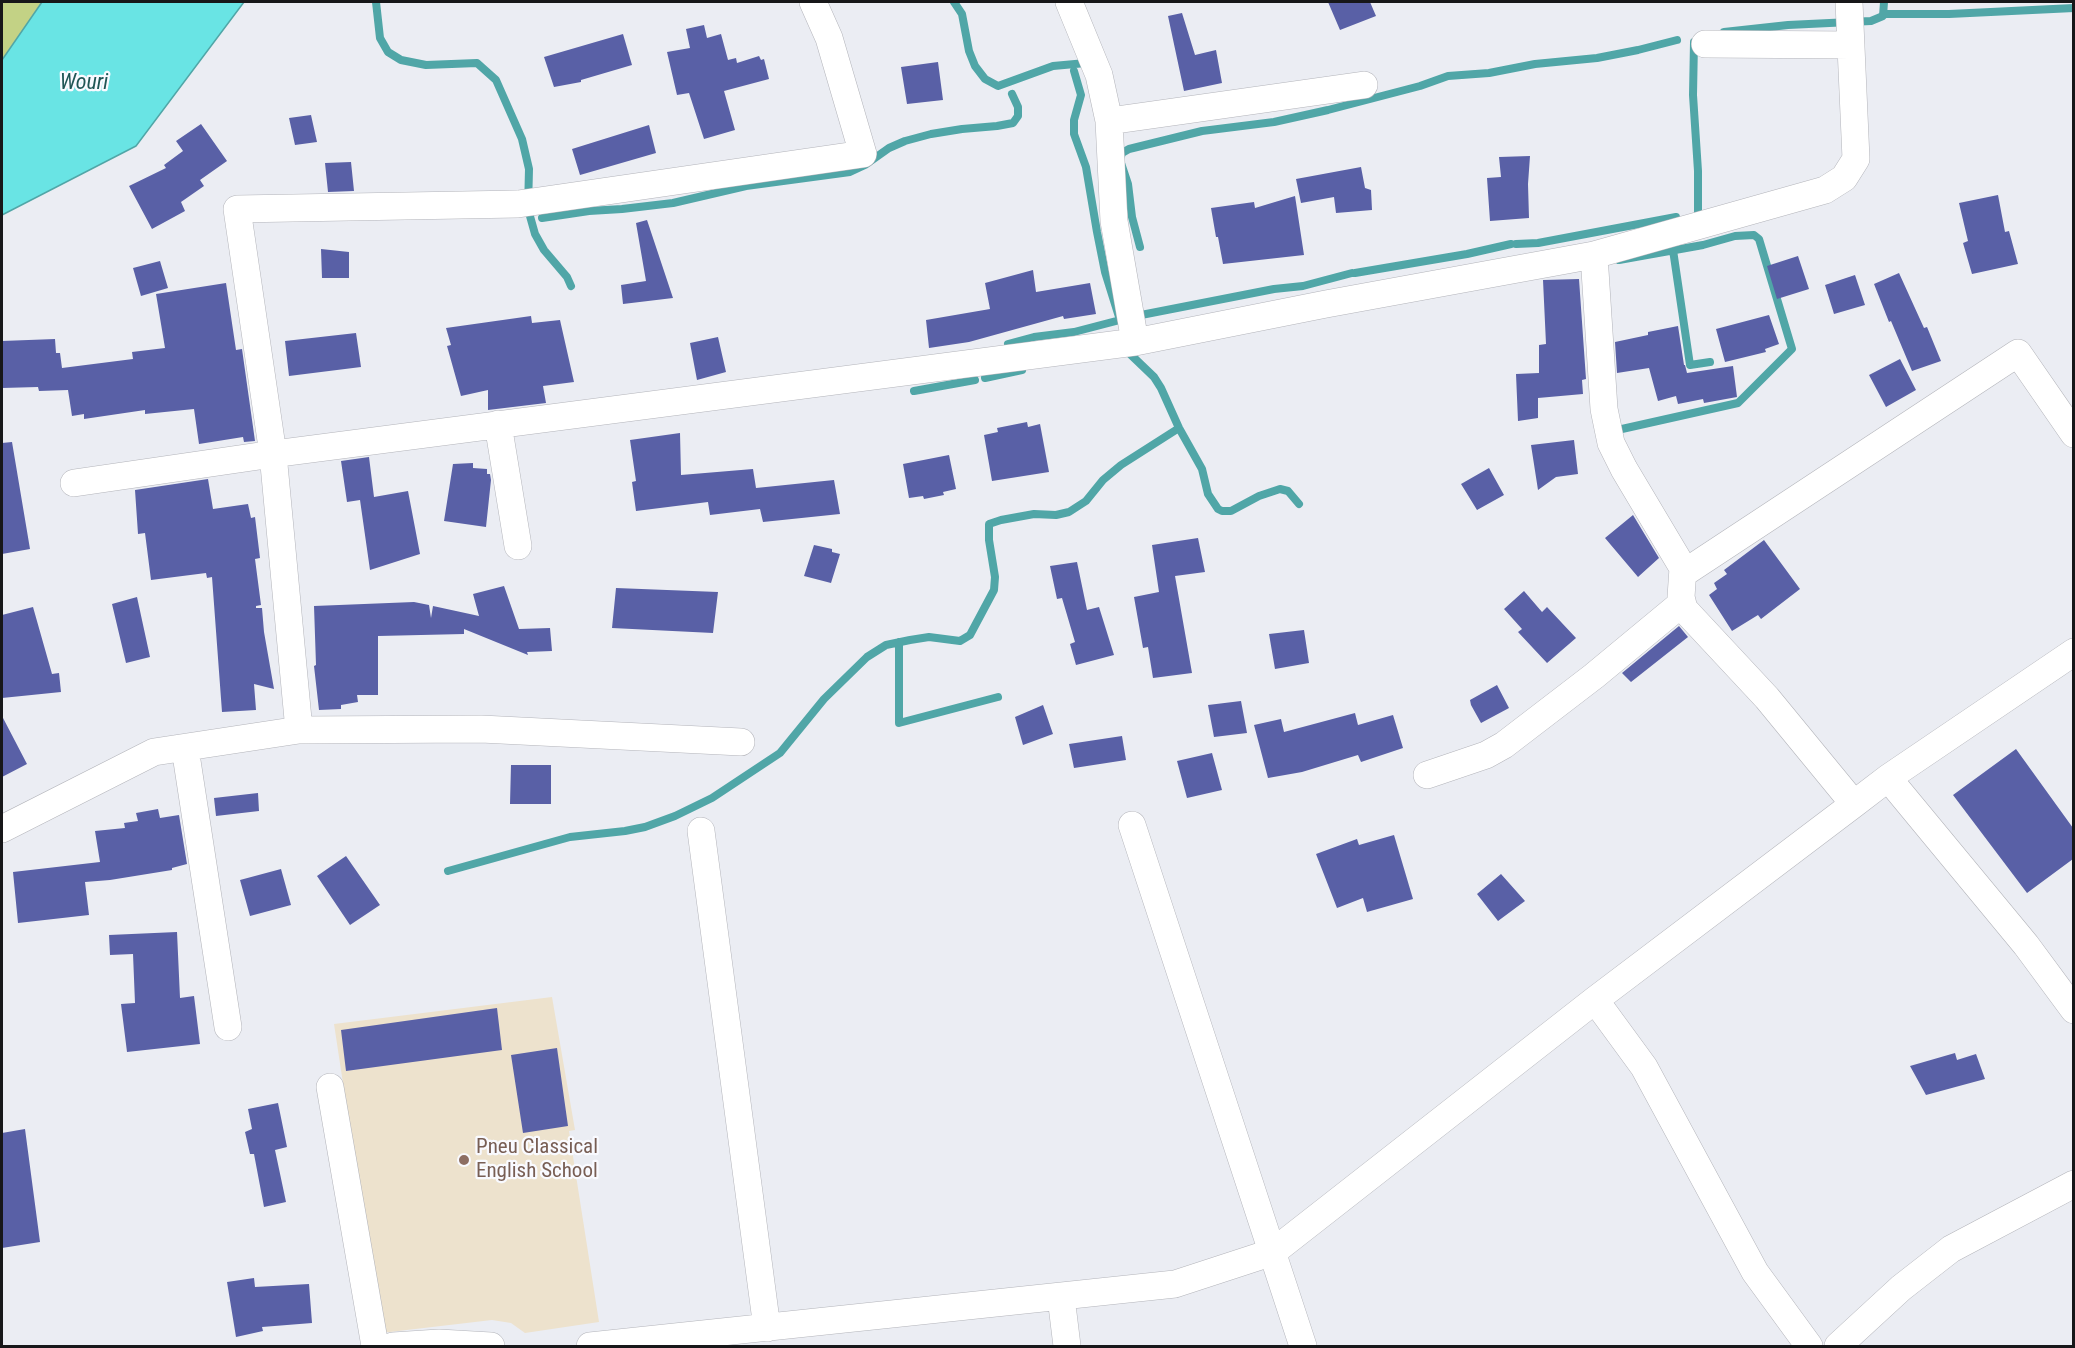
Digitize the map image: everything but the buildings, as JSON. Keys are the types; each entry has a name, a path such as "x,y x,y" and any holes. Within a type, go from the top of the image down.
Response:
{"street":[{"path":"299,730 273,454 237,208 518,204 862,154 829,38 813,2"},
{"path":"1069,2 1099,75 1109,122 1114,221 1135,342"},
{"path":"74,483 498,424 1135,342 1314,306 1594,255 1825,190 1844,178 1856,159 1849,2"},
{"path":"1705,44 1851,45"},
{"path":"1109,122 1364,85"},
{"path":"1594,255 1604,409 1611,443 1624,469 1680,561 1684,573 1681,604 1767,698 1854,804"},
{"path":"1684,573 2018,353 2073,434"},
{"path":"498,424 518,546"},
{"path":"1427,775 1486,755 1504,745 1594,676 1681,604"},
{"path":"590,1347 707,1340 767,1328 1175,1284 1273,1252 1596,1000 1888,778 2073,652"},
{"path":"2,829 154,752 299,730 481,729 741,742"},
{"path":"185,748 228,1028"},
{"path":"1888,778 2026,945 2073,1010"},
{"path":"1132,825 1303,1347"},
{"path":"701,831 767,1328"},
{"path":"1596,1000 1644,1067 1755,1272 1809,1347"},
{"path":"330,1087 375,1347"},
{"path":"1838,1347 1901,1288 1951,1249 2073,1184"},
{"path":"1061,1297 1067,1347"},
{"path":"393,1347 439,1343 491,1347"}],"shaded area":[{"name":"Pneu Classical English School","path":"552,997 575,1130 569,1131 599,1322 525,1333 511,1323 492,1320 381,1333 334,1024"}],"green space":[{"path":"2,2 42,2 2,60"}],"water":[{"name":"Wouri","path":"42,2 244,2 136,146 2,215 2,60"}],"waterway":[{"path":"376,2 380,38 388,52 401,60 426,65 477,63 496,80 522,139 529,169 528,209 535,234 544,250 567,277 571,286"},
{"path":"954,2 962,14 969,51 975,66 985,79 998,86 1053,66 1086,63"},
{"path":"1724,32 1788,25 1871,21 1883,16 1884,2"},
{"path":"1883,14 1949,14 2074,8"},
{"path":"1140,247 1132,217 1128,184 1120,160 1122,153 1129,149 1202,131 1274,122 1328,110 1420,86 1448,76 1489,73 1535,64 1597,58 1677,40"},
{"path":"1694,42 1693,95 1698,171 1698,222"},
{"path":"1008,344 1034,337 1074,332 1120,320 1105,272 1086,167 1074,134 1074,120 1081,95 1074,71"},
{"path":"542,218 673,203 746,186 850,172 905,141 931,134 1013,123 1018,116 1018,107 1012,94"},
{"path":"1516,244 1538,243 1676,217"},
{"path":"1613,431 1738,403 1792,349 1759,239 1754,235 1735,236 1703,245 1619,260"},
{"path":"1355,273 1511,244"},
{"path":"1673,250 1690,365 1710,362"},
{"path":"1136,316 1274,289 1303,286 1352,273"},
{"path":"1129,353 1154,377 1161,388 1179,428 1202,469 1208,494 1218,509 1231,511 1259,496 1280,489 1288,491 1299,504"},
{"path":"985,378 1022,370"},
{"path":"914,391 975,380"},
{"path":"448,871 570,837 645,827 675,816 712,798 780,753 824,699 867,657 886,645 929,637 960,641 970,635 994,590 995,577 989,524 1034,514 1056,515 1069,512 1086,501 1103,480 1121,465 1179,428"},
{"path":"899,642 899,723 998,697"}],"place":[{"name":"Pneu Classical English School","path":"464,1160"}]}
